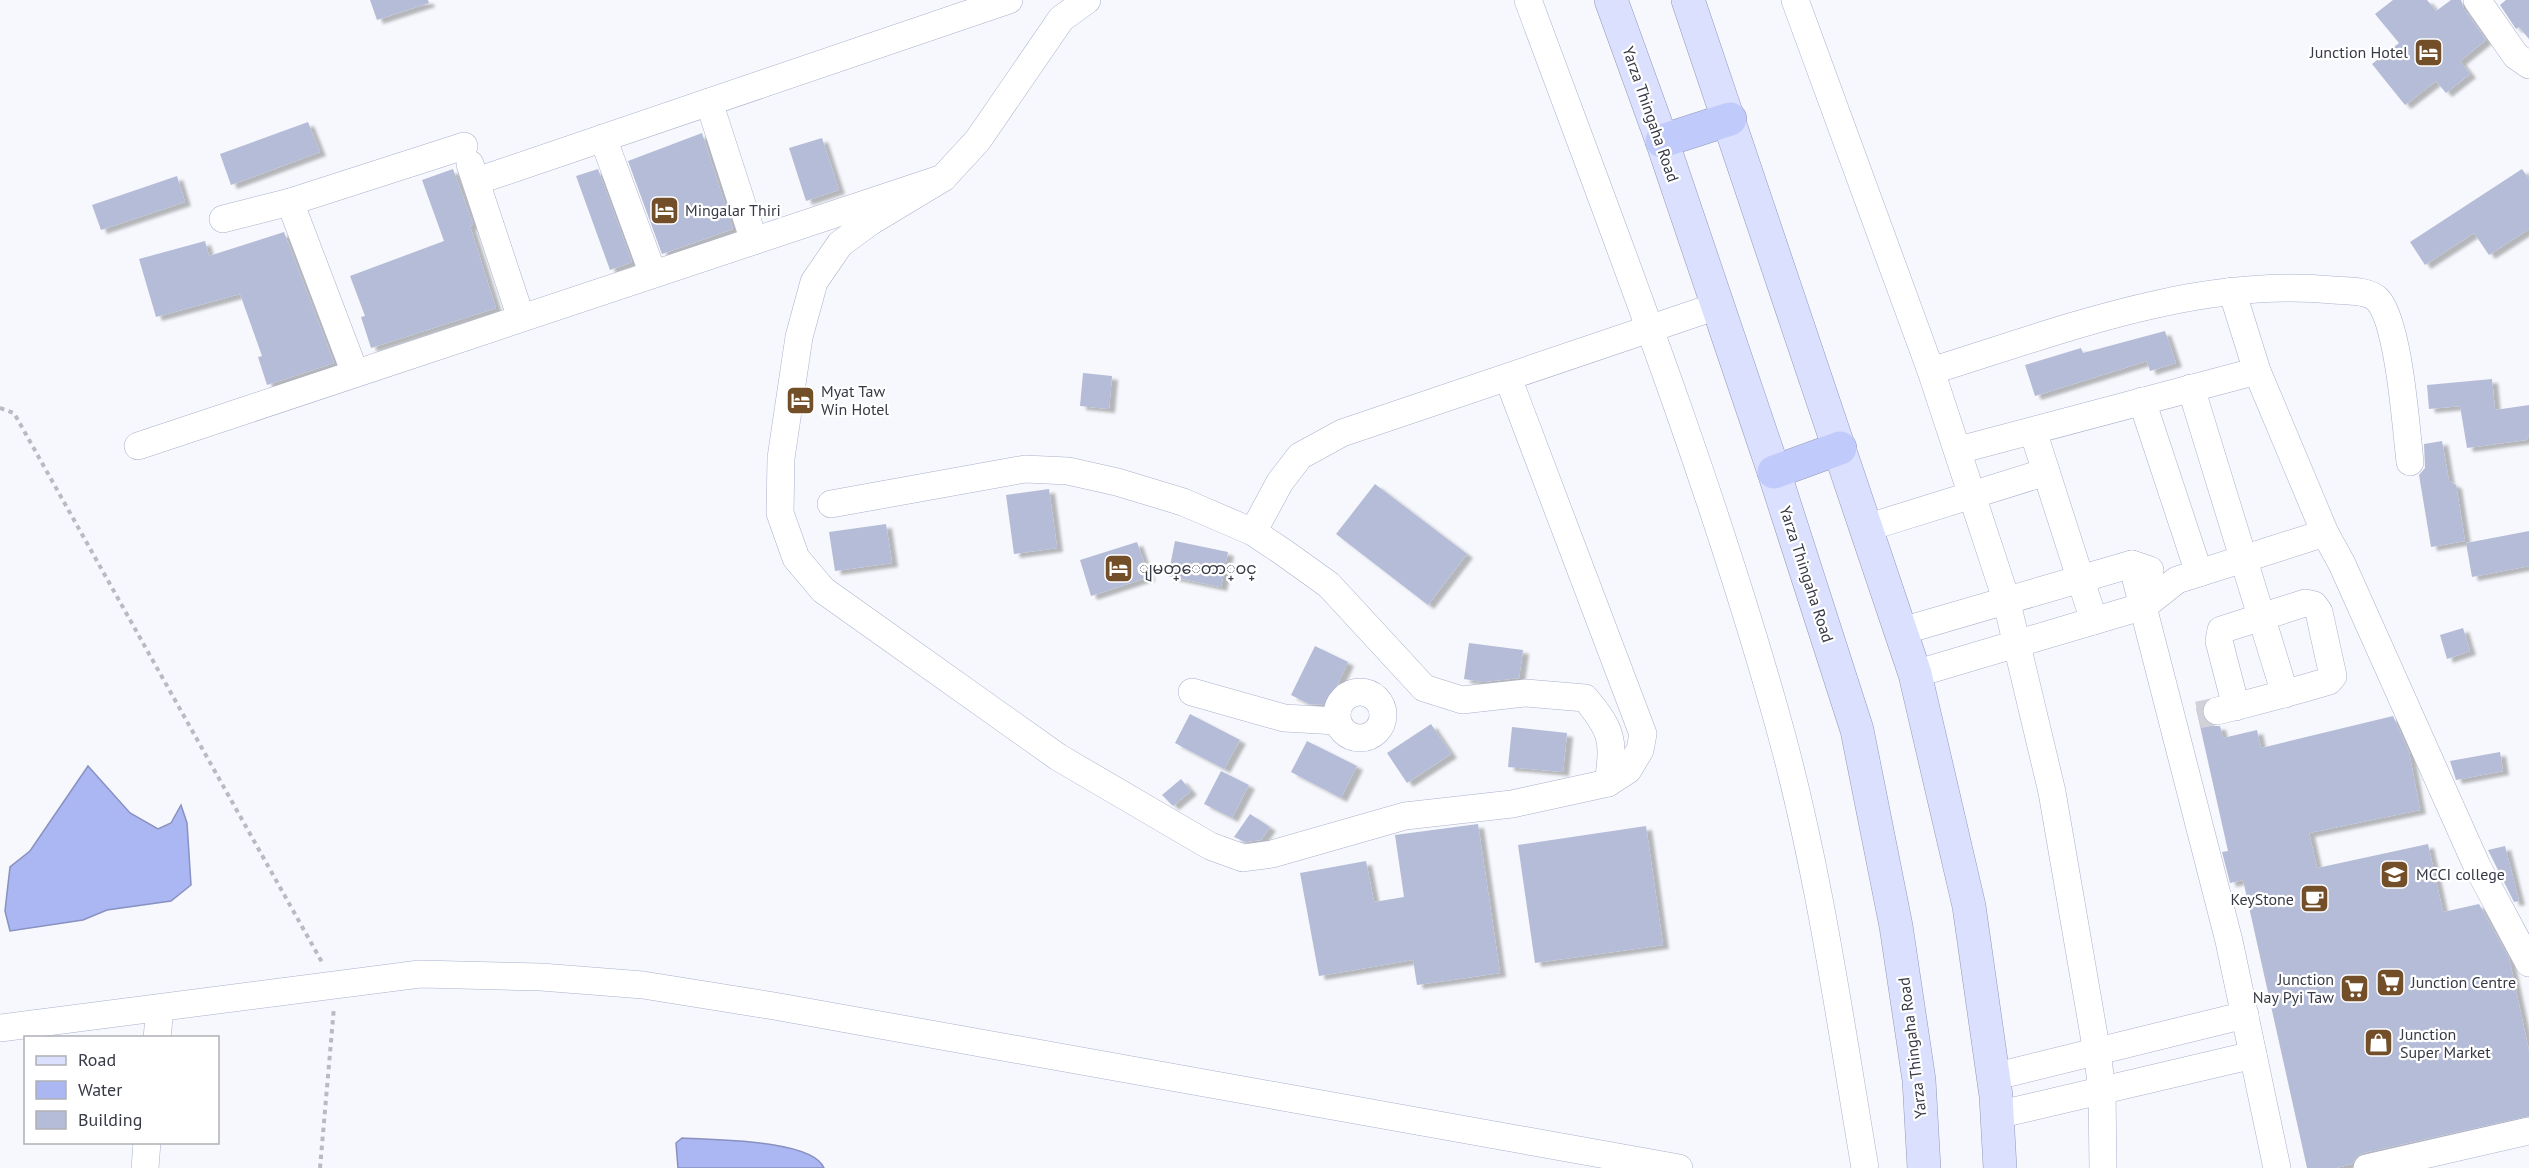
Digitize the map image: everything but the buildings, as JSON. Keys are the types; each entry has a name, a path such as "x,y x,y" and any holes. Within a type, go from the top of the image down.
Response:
{"highway":[{"path":"1662,141 1730,119"},
{"path":"1774,472 1840,448"}],"main road":[{"name":"Yarza Thingaha Road","path":"1611,0 1662,141 1774,472 1857,730 1896,926 1919,1080 1924,1168"},
{"path":"1688,0 1730,119 1915,674 1970,906 1993,1077 2000,1168"}],"street":[{"path":"477,181 1010,0"},
{"path":"814,282 840,244 870,222 944,178 978,140 1061,19 1087,0"},
{"path":"1528,0 1730,558 1776,715 1827,942 1865,1168"},
{"path":"1795,0 1959,450 2018,642 2052,792 2097,1053 2102,1089 2103,1168"},
{"path":"2477,0 2516,56 2529,65"},
{"path":"709,102 754,241"},
{"path":"223,219 291,202 461,137 521,318"},
{"path":"603,138 654,274"},
{"path":"138,446 944,178"},
{"path":"291,202 355,374"},
{"path":"804,225 814,239 814,282 799,337 781,458 780,513 796,558 823,590 1058,757 1210,846 1243,858 1272,854 1405,816 1512,804 1608,783 1628,770 1640,750 1643,734 1508,378"},
{"path":"1931,371 2116,314 2232,291 2257,287 2297,287 2375,297 2384,308 2397,361 2410,462"},
{"path":"2232,291 2257,371 2325,533 2342,564 2477,866 2529,963"},
{"path":"1253,532 1280,482 1300,456 1342,433 1717,306"},
{"path":"1959,450 2257,371"},
{"path":"2191,388 2285,694"},
{"path":"2142,401 2188,577"},
{"path":"2033,430 2079,580 2094,621"},
{"path":"831,504 1025,469 1068,471 1117,482 1184,502 1253,532 1329,585 1424,688 1462,700 1526,693 1585,698 1606,722 1613,753 1608,783"},
{"path":"1866,528 2046,472"},
{"path":"1915,674 2144,606 2188,577 2325,533"},
{"path":"1902,631 2132,564 2188,577"},
{"path":"2132,564 2144,606 2206,713"},
{"path":"2206,713 2329,681 2333,676 2319,612 2314,605 2305,603 2224,627 2219,635 2206,713 2244,1015 2277,1168"},
{"path":"1378,699 1410,672"},
{"path":"1192,692 1284,718 1337,721"},
{"path":"1368,693 1378,699 1383,717 1381,725 1370,736 1351,736 1344,732 1337,721 1338,704 1349,694 1368,693"},
{"path":"0,1028 420,974 541,976 643,985 774,1005 1679,1168"},
{"path":"158,1036 160,1008"},
{"path":"1993,1077 2244,1015"},
{"path":"1996,1115 2253,1055"},
{"path":"2367,1168 2529,1131"},
{"path":"145,1168 147,1144"}],"path":[{"path":"0,408 14,412 336,986 320,1168"}],"water":[{"path":"88,766 130,813 158,829 171,823 181,805 187,823 191,885 171,901 107,910 83,920 10,931 5,911 10,867 30,851"},
{"path":"682,1138 781,1146 816,1158 824,1168 678,1168 676,1143"}],"tunnel":[{"path":"2198,715 2217,711"}],"place":[{"name":"Junction Hotel","path":"2429,52"},
{"name":"Mingalar Thiri","path":"664,210"},
{"name":"Myat Taw Win Hotel","path":"800,400"},
{"name":"ျမတ္ေတာ္ဝင္","path":"1118,568"},
{"name":"MCCI college","path":"2395,874"},
{"name":"KeyStone","path":"2315,899"},
{"name":"Junction Centre","path":"2390,982"},
{"name":"Junction Nay Pyi Taw","path":"2355,988"},
{"name":"Junction Super Market","path":"2379,1043"}]}
